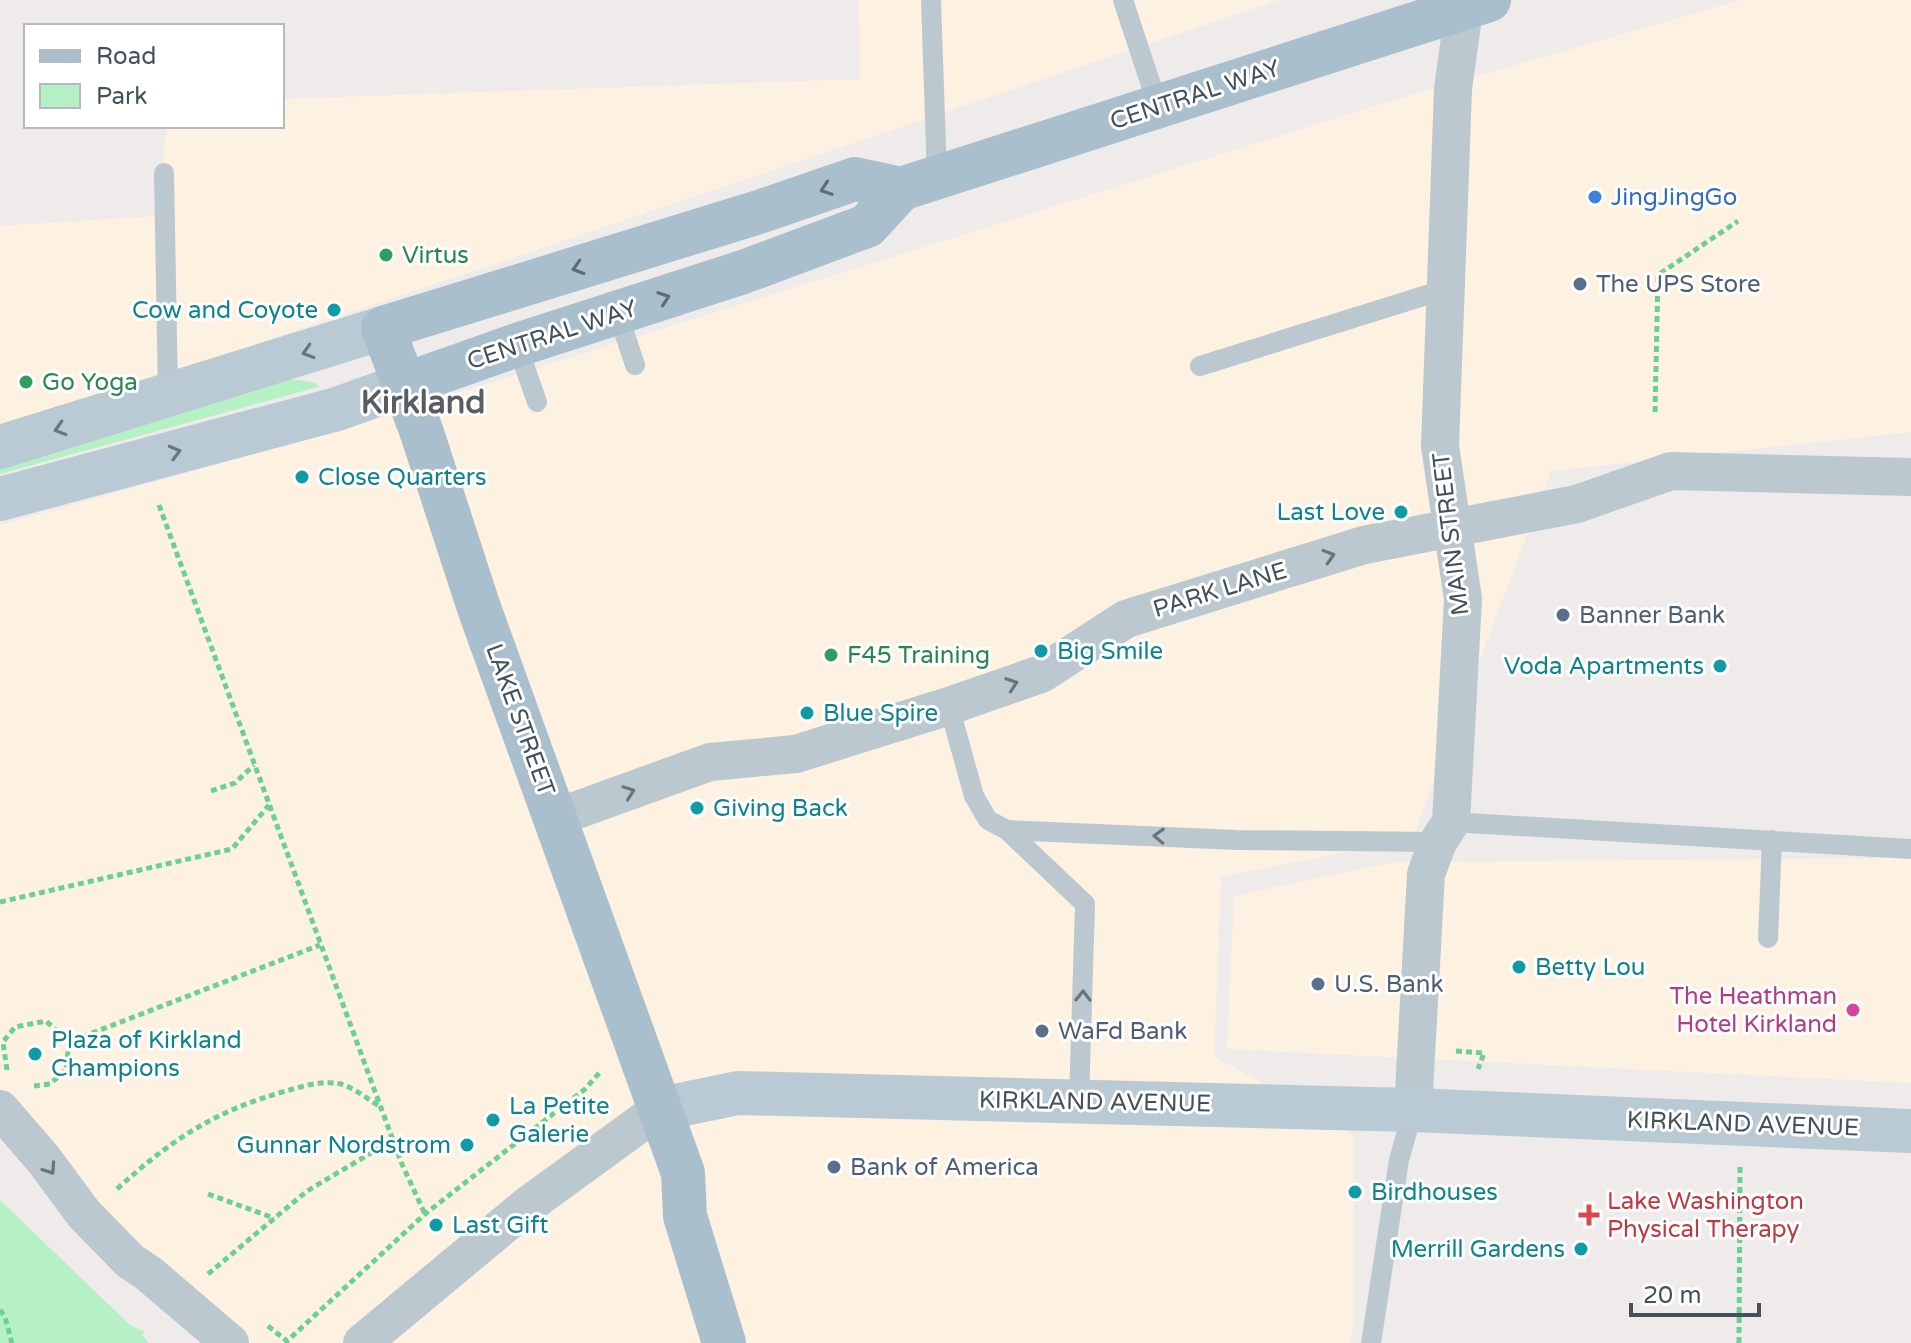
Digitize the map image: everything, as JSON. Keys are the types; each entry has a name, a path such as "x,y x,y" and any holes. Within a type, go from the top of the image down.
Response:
{"main road":[{"name":"CENTRAL WAY","path":"0,499 337,409 517,345 743,272 867,226 919,183 1471,3"},
{"path":"0,447 762,211 855,179 919,183"},
{"path":"743,272 739,261 745,235 762,211"},
{"name":"LAKE STREET","path":"383,328 479,608 683,1173"},
{"name":"KIRKLAND AVENUE","path":"660,1109 738,1093 1413,1110 1911,1131"},
{"path":"683,1173 685,1216 724,1343"},
{"path":"683,1173 710,1209 753,1343"}],"street":[{"name":"MAIN STREET","path":"1413,1110 1426,874 1445,832 1463,599 1440,446 1453,89 1471,3"},
{"name":"PARK LANE","path":"555,818 710,762 796,754 949,706 1041,674 1126,619 1364,545 1577,504 1671,471 1911,477"},
{"path":"13,1091 44,1160 84,1214 130,1261 230,1343"},
{"name":"KIRKLAND AVENUE","path":"362,1343 405,1304 528,1205 660,1109"}],"lane":[{"path":"919,183 931,0"},
{"path":"1123,0 1158,106"},
{"path":"164,173 168,395"},
{"path":"1200,366 1446,289"},
{"path":"618,314 635,365"},
{"path":"517,345 537,402"},
{"path":"949,706 974,796 988,820 1007,830 1085,904 1079,1101"},
{"path":"1007,830 1237,840 1445,832 1772,840 1911,849"},
{"path":"1768,938 1772,840"},
{"path":"1371,1343 1399,1160 1413,1110"}],"path":[{"path":"1655,412 1658,275 1738,221"},
{"path":"159,505 393,1140 425,1214"},
{"path":"211,791 235,783 254,765"},
{"path":"0,902 232,849 269,805"},
{"path":"69,1042 320,945"},
{"path":"46,1021 69,1042 66,1070 50,1084 13,1091 5,1069 3,1042 15,1027 46,1021"},
{"path":"1452,1051 1484,1053 1476,1074"},
{"path":"263,1323 287,1341 425,1214 585,1089 604,1067"},
{"path":"110,1195 166,1147 198,1125 273,1094 316,1084 342,1084 381,1107"},
{"path":"1739,1343 1740,1123"},
{"path":"204,1278 307,1191 393,1140"},
{"path":"208,1194 275,1218"},
{"path":"0,1310 12,1343"}],"shaded area":[{"path":"859,0 1279,0 0,430 0,226 157,216 167,128 284,128 284,99 860,79"},
{"path":"1741,0 1911,0 1911,432 1551,471 1412,839 1221,877 1214,1056 1353,1135 1354,1326 1350,1343 220,1343 0,1122 0,525 339,430 1388,102"},
{"path":"1911,858 1911,1083 1227,1049 1234,896 1394,862"}],"green space":[{"path":"285,378 317,383 318,387 0,474 0,466"},
{"path":"0,1200 130,1325 145,1332 142,1335 149,1343 0,1343"}],"place":[{"name":"JingJingGo","path":"1595,197"},
{"name":"Virtus","path":"386,255"},
{"name":"The UPS Store","path":"1580,284"},
{"name":"Cow and Coyote","path":"334,310"},
{"name":"Go Yoga","path":"26,382"},
{"name":"Close Quarters","path":"302,477"},
{"name":"Last Love","path":"1401,512"},
{"name":"Banner Bank","path":"1563,615"},
{"name":"Big Smile","path":"1041,651"},
{"name":"F45 Training","path":"831,655"},
{"name":"Voda Apartments","path":"1720,666"},
{"name":"Blue Spire","path":"807,713"},
{"name":"Giving Back","path":"697,808"},
{"name":"Betty Lou","path":"1519,967"},
{"name":"U.S. Bank","path":"1318,984"},
{"name":"The Heathman Hotel Kirkland","path":"1853,1010"},
{"name":"WaFd Bank","path":"1042,1031"},
{"name":"Plaza of Kirkland Champions","path":"35,1054"},
{"name":"La Petite Galerie","path":"493,1120"},
{"name":"Gunnar Nordstrom","path":"467,1145"},
{"name":"Bank of America","path":"834,1167"},
{"name":"Birdhouses","path":"1355,1192"},
{"name":"Lake Washington Physical Therapy","path":"1589,1215"},
{"name":"Last Gift","path":"436,1225"},
{"name":"Merrill Gardens","path":"1581,1249"}],"district":[{"name":"Kirkland","path":"423,403"}]}
